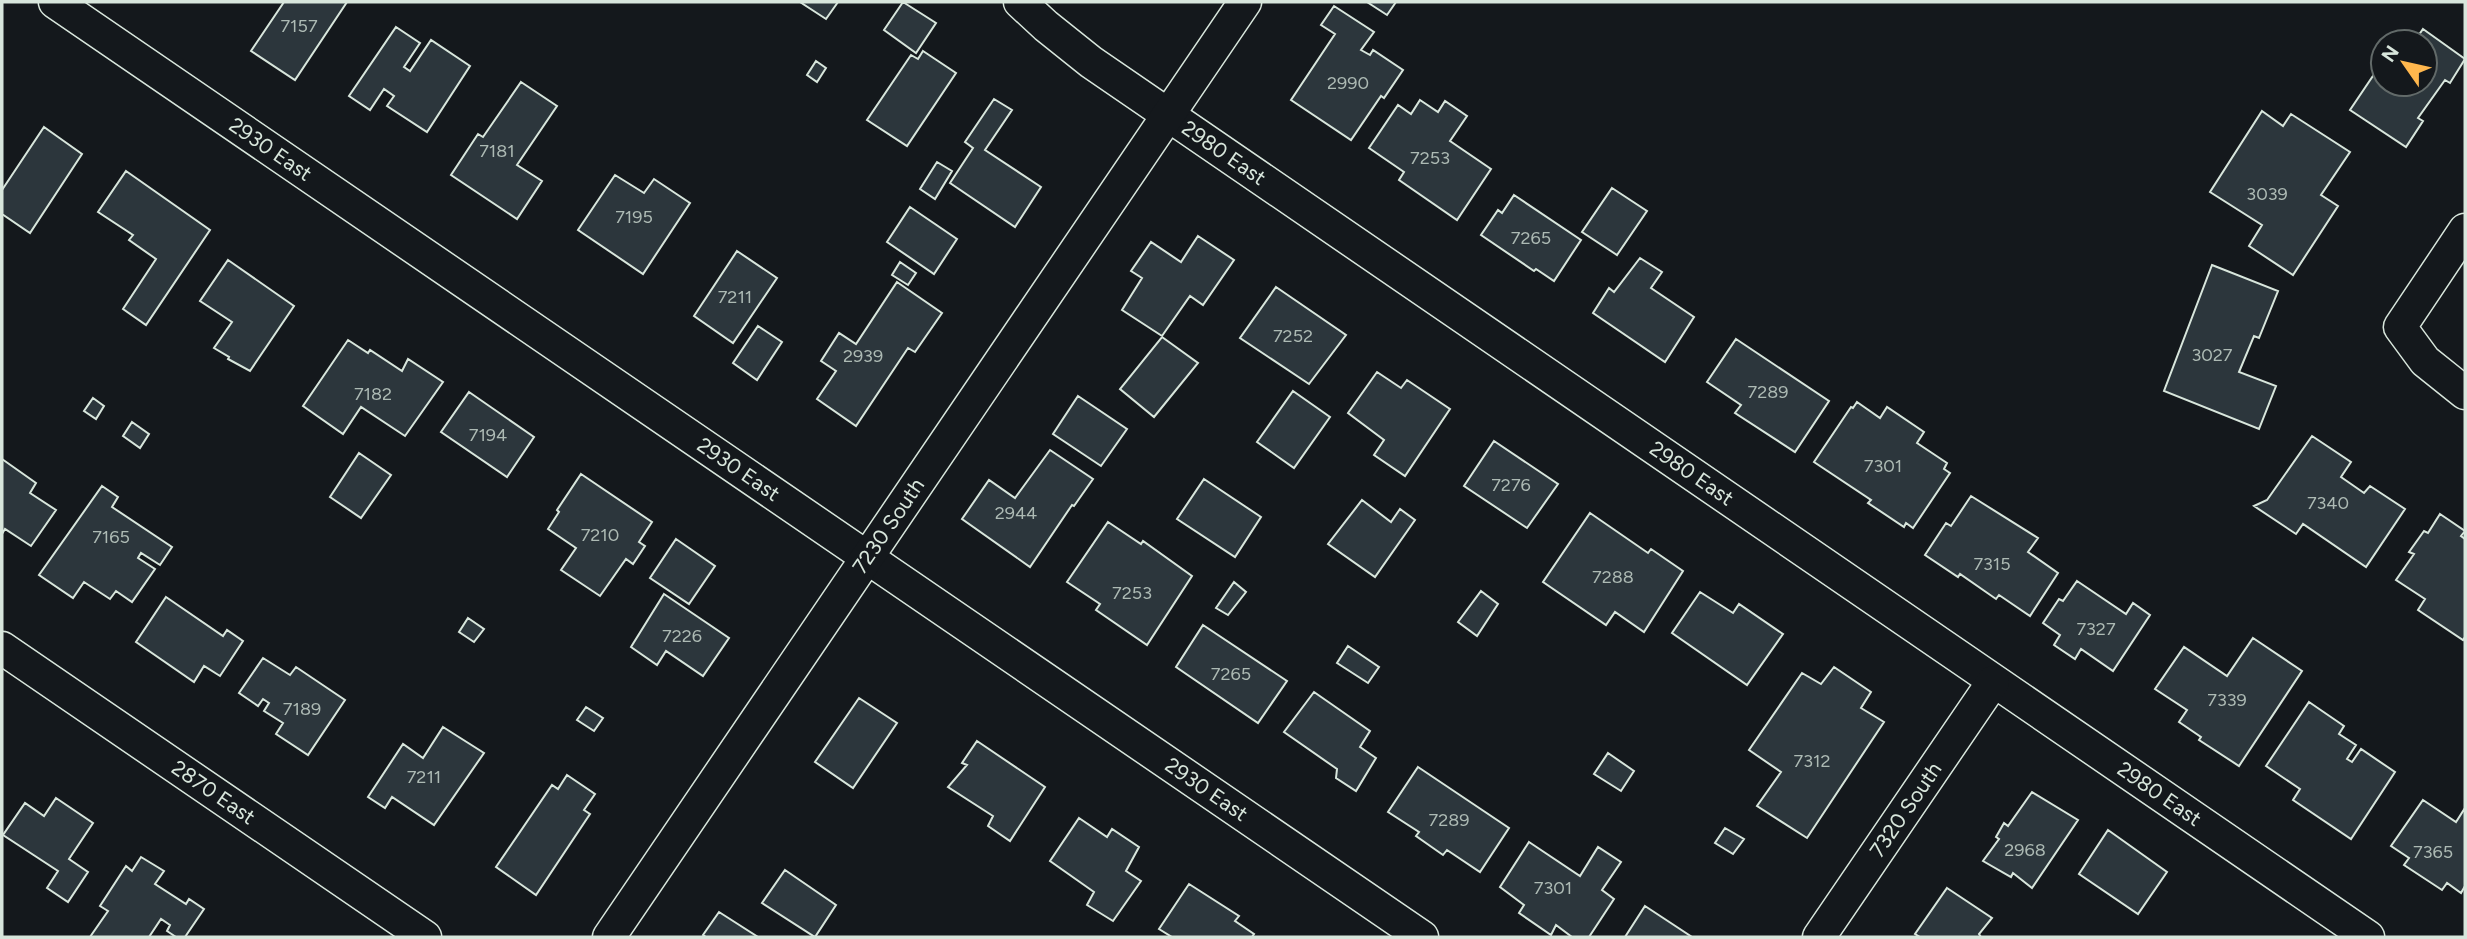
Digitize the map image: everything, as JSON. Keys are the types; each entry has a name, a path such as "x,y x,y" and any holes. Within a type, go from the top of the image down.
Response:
{"street":[{"name":"2930 East","path":"55,2 1422,937"},
{"name":"2980 East","path":"1020,2 1091,62 2368,937"},
{"name":"7230 South","path":"609,937 1245,2"},
{"path":"2465,230 2400,327 2425,361 2465,393"},
{"name":"2870 East","path":"2,648 425,937"},
{"name":"7320 South","path":"1819,937 1993,682"}],"building":[{"path":"284,2 347,2 295,80 251,51"},
{"path":"800,2 838,2 826,19"},
{"path":"903,2 936,23 916,53 884,30"},
{"path":"1367,2 1396,2 1387,15"},
{"path":"1334,6 1374,32 1361,50 1370,55 1373,50 1403,70 1384,98 1381,96 1351,140 1291,100 1335,34 1321,25"},
{"path":"396,27 420,43 404,67 410,71 431,40 470,66 427,132 387,106 394,96 384,89 370,110 349,96"},
{"path":"2439,40 2465,59 2450,83 2445,80 2439,88"},
{"path":"923,51 956,73 907,146 867,120 911,55 918,59"},
{"path":"816,61 826,68 817,82 807,75"},
{"path":"521,82 557,106 517,165 542,181 517,219 451,175 478,134 483,137"},
{"path":"2369,82 2369,98 2432,98 2418,118 2423,121 2406,147 2350,110"},
{"path":"994,99 1012,110 985,150 1041,187 1015,227 950,183 973,148 965,142"},
{"path":"1420,100 1438,112 1445,101 1467,116 1450,141 1491,169 1457,220 1399,180 1404,172 1369,148 1398,105 1411,114"},
{"path":"2262,111 2283,126 2291,114 2350,152 2321,195 2338,206 2293,275 2249,246 2262,225 2210,192"},
{"path":"44,127 82,154 30,233 2,214 2,190"},
{"path":"937,162 952,171 935,199 920,189"},
{"path":"126,171 210,230 146,325 123,309 156,259 129,240 133,235 98,212"},
{"path":"615,175 644,193 654,179 690,203 643,274 578,230"},
{"path":"1612,188 1647,211 1617,255 1582,232"},
{"path":"1514,195 1581,240 1554,281 1536,269 1534,271 1481,235 1498,210 1502,213"},
{"path":"910,207 957,239 934,274 887,242"},
{"path":"1198,236 1234,260 1203,305 1190,296 1162,336 1122,310 1142,278 1131,271 1151,242 1181,262"},
{"path":"737,251 777,278 733,343 694,316"},
{"path":"1640,258 1662,272 1651,288 1694,317 1665,362 1593,313 1609,288 1614,292"},
{"path":"228,260 294,306 250,371 214,348 232,322 200,301"},
{"path":"900,262 916,273 908,285 892,275"},
{"path":"2212,265 2278,291 2259,338 2254,336 2239,372 2276,386 2259,429 2164,391"},
{"path":"897,282 942,313 915,352 908,348 856,426 817,399 836,371 821,361 839,333 856,344"},
{"path":"1276,287 1346,335 1309,384 1240,338"},
{"path":"758,326 782,342 757,380 733,363"},
{"path":"1162,337 1198,363 1154,417 1120,389"},
{"path":"1736,339 1829,401 1795,452 1735,413 1741,405 1707,382"},
{"path":"348,340 368,353 370,350 402,371 408,359 443,382 405,436 361,407 343,434 303,406"},
{"path":"1377,372 1401,388 1407,380 1450,409 1405,476 1374,455 1384,440 1348,413"},
{"path":"1293,391 1330,417 1294,468 1257,442"},
{"path":"469,392 534,437 507,477 441,432"},
{"path":"1078,396 1127,429 1101,466 1053,434"},
{"path":"93,398 104,406 96,419 84,411"},
{"path":"1857,402 1880,418 1887,407 1924,432 1917,443 1947,463 1944,469 1950,473 1913,528 1906,523 1904,527 1868,503 1871,500 1814,462"},
{"path":"132,422 149,434 140,448 123,436"},
{"path":"2312,436 2351,462 2341,477 2364,493 2370,486 2405,509 2366,567 2303,524 2296,534 2254,506 2267,500"},
{"path":"1494,441 1558,484 1527,528 1464,486"},
{"path":"1050,450 1093,479 1030,567 962,519 989,480 1015,498"},
{"path":"359,453 391,475 361,518 330,497"},
{"path":"2,459 36,483 30,493 56,510 31,546 5,529 2,534"},
{"path":"581,474 652,522 639,542 645,546 633,564 626,559 600,596 561,570 576,548 548,529"},
{"path":"1204,479 1261,517 1235,557 1177,519"},
{"path":"102,486 118,497 112,507 172,547 160,565 141,553 138,558 155,569 132,602 116,591 110,599 84,582 73,598 39,575"},
{"path":"1971,496 2038,538 2028,552 2058,573 2030,616 1999,595 1996,599 1960,574 1958,577 1925,555 1946,523 1951,526"},
{"path":"1362,500 1391,522 1400,509 1415,520 1375,577 1328,544"},
{"path":"1590,513 1648,553 1651,549 1683,571 1644,632 1615,612 1606,625 1543,582"},
{"path":"2440,514 2465,531 2461,536 2465,539 2463,640 2418,610 2425,599 2396,580 2414,554 2409,552 2424,531 2428,533"},
{"path":"1108,522 1141,544 1143,541 1192,576 1147,645 1096,610 1100,604 1067,582"},
{"path":"676,539 715,566 689,604 650,578"},
{"path":"2077,581 2126,614 2133,603 2150,615 2113,671 2081,649 2075,659 2054,645 2060,635 2043,623 2059,599 2063,601"},
{"path":"1234,582 1246,592 1228,615 1216,608"},
{"path":"1481,591 1498,604 1477,636 1458,622"},
{"path":"1700,592 1733,613 1739,604 1783,634 1747,685 1672,633"},
{"path":"664,594 729,638 703,676 666,651 657,665 631,647"},
{"path":"166,597 223,636 227,630 243,641 220,676 204,666 194,682 136,642"},
{"path":"468,618 484,629 474,642 459,632"},
{"path":"1203,625 1287,681 1258,723 1176,667"},
{"path":"2253,638 2302,671 2239,766 2199,740 2201,737 2179,722 2187,710 2155,689 2184,647 2227,676"},
{"path":"1348,646 1379,667 1368,683 1337,663"},
{"path":"263,658 290,675 296,667 345,700 308,755 276,734 283,723 264,711 269,703 263,699 258,706 239,693"},
{"path":"1834,667 1871,692 1861,708 1884,722 1807,838 1757,806 1781,772 1749,750 1802,673 1821,684"},
{"path":"1314,692 1370,731 1360,747 1376,758 1356,791 1336,778 1337,769 1284,732"},
{"path":"859,698 897,723 853,788 815,762"},
{"path":"2309,702 2344,726 2339,734 2356,745 2347,759 2352,762 2361,749 2395,772 2351,839 2293,800 2300,789 2266,766"},
{"path":"586,707 603,718 594,731 577,720"},
{"path":"443,727 484,753 434,825 392,797 385,808 368,797 403,744 423,758"},
{"path":"977,741 1045,787 1010,841 988,826 993,816 948,787 967,765 962,763"},
{"path":"1608,753 1634,771 1621,791 1594,774"},
{"path":"1418,767 1509,828 1480,872 1447,850 1443,855 1416,836 1419,832 1388,812"},
{"path":"567,775 595,794 584,810 590,814 536,895 496,867 552,785 558,789"},
{"path":"2032,792 2078,820 2032,888 2013,873 2011,877 1983,861 1999,839 1996,837 2004,823 2008,826"},
{"path":"56,798 93,823 69,859 88,872 68,902 47,888 58,871 3,835 25,803 44,816"},
{"path":"2423,800 2456,822 2465,808 2465,886 2461,893 2447,883 2442,890 2404,865 2409,858 2391,846"},
{"path":"1079,818 1107,837 1112,829 1139,847 1126,871 1141,881 1113,921 1087,905 1094,892 1050,861"},
{"path":"1725,828 1744,839 1733,854 1715,843"},
{"path":"2108,830 2167,872 2138,914 2079,874"},
{"path":"1529,842 1580,876 1598,847 1621,862 1602,890 1614,899 1589,937 1572,937 1556,925 1551,935 1519,913 1524,905 1500,887"},
{"path":"141,857 164,871 155,884 186,904 189,899 204,909 185,937 176,937 167,931 170,925 161,919 149,937 90,937 108,911 100,906 126,866 132,871"},
{"path":"785,870 836,905 815,937 762,903"},
{"path":"1189,884 1239,916 1235,921 1254,934 1252,937 1172,937 1159,929"},
{"path":"1947,888 1992,918 1979,934 1981,937 1920,937 1915,934"},
{"path":"1645,906 1692,937 1625,937"},
{"path":"719,912 758,937 706,937 703,935"}]}
